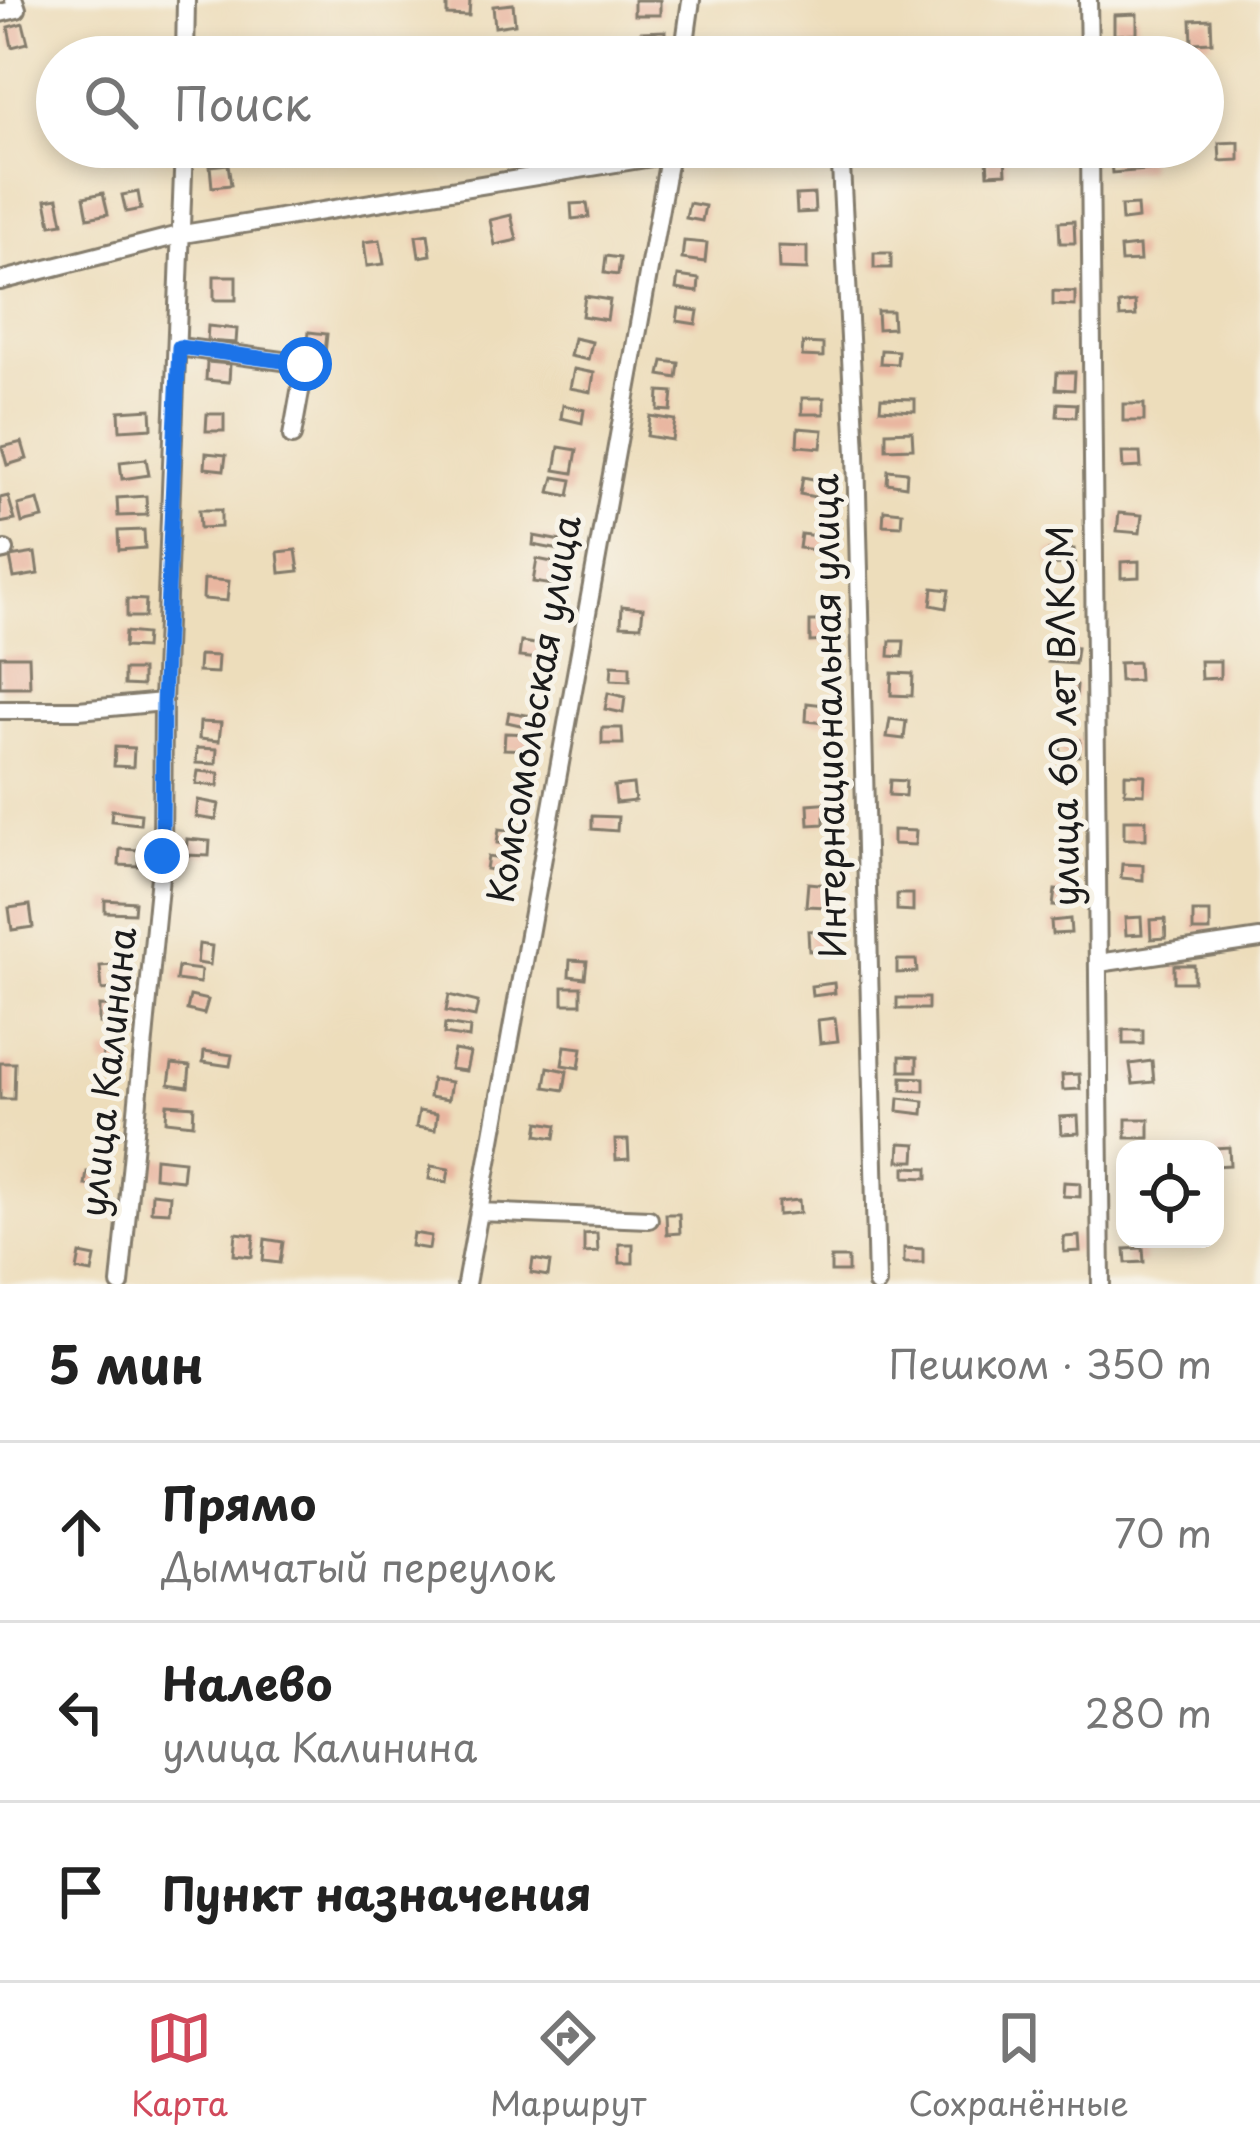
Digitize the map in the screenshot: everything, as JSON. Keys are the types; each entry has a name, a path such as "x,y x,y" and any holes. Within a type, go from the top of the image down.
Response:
{"street":[{"path":"185,36 186,0"},
{"path":"686,36 691,0"},
{"path":"1088,0 1089,36"},
{"name":"улица Калинина","path":"120,1284 162,856 163,702 184,168"},
{"path":"0,281 183,234 566,168"},
{"name":"Комсомольская улица","path":"466,1284 668,168"},
{"name":"Интернациональная улица","path":"841,168 856,453 877,1284"},
{"name":"улица 60 лет ВЛКСМ","path":"1090,168 1101,1284"},
{"path":"179,347 305,364 292,436"},
{"path":"0,710 79,710 163,702"},
{"path":"1099,963 1260,938"},
{"path":"478,1212 649,1219"}],"building":[{"path":"447,0 470,0 469,16 447,15"},
{"path":"634,0 660,0 660,15 634,15"},
{"path":"513,4 515,24 495,27 493,6"},
{"path":"1137,14 1137,34 1114,35 1114,15"},
{"path":"1211,19 1212,36 1192,36 1191,20"},
{"path":"23,23 28,43 12,47 8,27"},
{"path":"665,31 665,36 641,36 641,32"},
{"path":"1239,142 1239,160 1224,161 1224,143"},
{"path":"210,168 229,168 231,185 212,187"},
{"path":"988,168 1006,168 1006,173 988,174"},
{"path":"1112,168 1148,168 1148,170 1112,173"},
{"path":"138,192 141,209 126,212 122,195"},
{"path":"103,193 108,214 88,218 84,197"},
{"path":"814,194 815,212 797,213 796,195"},
{"path":"58,198 63,223 51,225 46,200"},
{"path":"587,203 589,217 572,219 571,204"},
{"path":"689,203 705,206 702,221 686,218"},
{"path":"1137,205 1138,219 1122,221 1121,206"},
{"path":"511,215 517,240 495,245 490,220"},
{"path":"1074,221 1075,243 1060,243 1059,222"},
{"path":"428,234 431,255 419,257 416,236"},
{"path":"380,240 384,264 367,266 364,242"},
{"path":"684,241 707,243 705,262 682,259"},
{"path":"778,246 807,247 807,270 779,269"},
{"path":"1139,246 1140,261 1121,262 1120,248"},
{"path":"874,253 891,253 891,268 874,268"},
{"path":"606,256 620,258 618,275 604,273"},
{"path":"214,276 236,276 236,300 214,300"},
{"path":"678,276 699,279 698,292 676,289"},
{"path":"1053,291 1075,292 1075,306 1053,305"},
{"path":"585,296 610,300 607,320 582,316"},
{"path":"1135,302 1136,316 1120,317 1119,304"},
{"path":"679,308 698,311 696,324 677,321"},
{"path":"877,311 892,311 893,328 878,329"},
{"path":"208,326 237,329 236,343 207,341"},
{"path":"309,332 327,334 325,353 307,351"},
{"path":"574,338 592,342 588,360 570,356"},
{"path":"803,343 823,344 823,357 802,356"},
{"path":"881,350 898,351 897,364 880,363"},
{"path":"663,361 679,363 677,378 660,375"},
{"path":"207,362 230,364 229,382 206,380"},
{"path":"574,369 594,373 591,392 570,388"},
{"path":"1057,372 1075,372 1074,390 1056,389"},
{"path":"659,391 673,392 671,411 658,410"},
{"path":"802,398 824,398 824,414 802,414"},
{"path":"881,398 915,399 915,411 880,409"},
{"path":"1058,403 1077,404 1076,417 1057,416"},
{"path":"1123,404 1144,404 1144,421 1123,421"},
{"path":"563,405 584,410 582,423 561,418"},
{"path":"151,409 152,428 120,430 119,411"},
{"path":"207,414 224,414 224,431 206,431"},
{"path":"650,416 675,420 672,440 647,436"},
{"path":"798,428 823,430 821,448 797,446"},
{"path":"912,431 913,448 886,449 886,432"},
{"path":"22,442 27,459 7,465 2,447"},
{"path":"559,447 577,450 573,473 555,470"},
{"path":"206,453 226,455 224,470 205,468"},
{"path":"1122,453 1140,453 1141,467 1123,468"},
{"path":"146,459 149,475 122,479 120,462"},
{"path":"888,470 907,472 906,486 887,483"},
{"path":"554,477 572,480 569,496 550,492"},
{"path":"803,477 823,481 820,498 800,494"},
{"path":"8,496 15,520 0,523 0,498"},
{"path":"146,496 147,515 118,516 117,498"},
{"path":"38,500 43,518 22,523 18,505"},
{"path":"199,510 221,510 221,527 200,528"},
{"path":"884,510 902,512 901,526 883,525"},
{"path":"1119,513 1142,515 1140,533 1117,531"},
{"path":"144,530 145,548 119,550 118,531"},
{"path":"801,534 825,537 823,551 799,548"},
{"path":"534,536 561,541 560,550 533,545"},
{"path":"1074,549 1075,563 1050,565 1049,551"},
{"path":"296,550 299,571 280,573 278,552"},
{"path":"35,553 38,574 14,578 10,557"},
{"path":"537,559 557,563 553,585 533,582"},
{"path":"1139,561 1139,577 1121,578 1121,562"},
{"path":"204,579 229,581 227,601 203,599"},
{"path":"933,588 949,590 946,608 931,605"},
{"path":"127,599 146,600 145,617 127,617"},
{"path":"622,606 643,608 641,626 621,625"},
{"path":"810,621 831,621 832,641 810,642"},
{"path":"125,632 146,634 145,648 124,647"},
{"path":"890,641 904,641 903,657 889,656"},
{"path":"521,642 542,645 540,659 519,657"},
{"path":"1050,646 1077,648 1075,664 1048,662"},
{"path":"199,655 218,656 217,673 198,672"},
{"path":"0,656 29,656 30,687 0,687"},
{"path":"1200,661 1220,661 1220,678 1201,679"},
{"path":"1138,662 1139,680 1120,681 1119,663"},
{"path":"612,665 630,666 630,681 611,680"},
{"path":"124,670 142,670 142,686 124,685"},
{"path":"892,673 913,674 912,696 891,695"},
{"path":"1058,683 1077,685 1076,697 1057,696"},
{"path":"608,693 625,697 623,713 605,709"},
{"path":"807,703 825,705 824,723 806,721"},
{"path":"509,712 532,716 529,727 507,722"},
{"path":"890,719 906,721 904,739 887,737"},
{"path":"200,722 221,723 219,741 199,739"},
{"path":"602,728 622,728 623,744 602,744"},
{"path":"505,733 531,734 529,750 504,749"},
{"path":"1061,739 1080,740 1079,756 1060,755"},
{"path":"115,747 134,748 133,767 114,766"},
{"path":"197,748 217,749 216,764 196,763"},
{"path":"198,771 219,773 218,786 196,784"},
{"path":"1125,774 1145,775 1144,794 1125,793"},
{"path":"890,780 906,781 905,796 889,795"},
{"path":"633,784 635,801 616,803 614,786"},
{"path":"198,800 219,804 216,820 196,817"},
{"path":"833,802 833,815 824,816 824,824 809,825 808,804"},
{"path":"112,810 141,814 140,824 111,821"},
{"path":"592,816 618,817 617,831 592,829"},
{"path":"1124,820 1146,820 1146,839 1124,839"},
{"path":"499,829 516,831 514,845 497,843"},
{"path":"893,830 916,831 915,845 893,844"},
{"path":"187,839 210,841 209,856 186,855"},
{"path":"120,849 139,850 138,866 119,865"},
{"path":"488,857 507,860 505,872 486,869"},
{"path":"1122,864 1143,865 1143,880 1121,878"},
{"path":"808,883 830,885 828,907 806,906"},
{"path":"1055,890 1074,892 1073,907 1053,906"},
{"path":"897,894 913,894 913,911 897,910"},
{"path":"105,900 135,902 134,913 105,912"},
{"path":"30,905 33,927 12,930 9,908"},
{"path":"1193,912 1210,912 1210,931 1193,931"},
{"path":"1141,917 1142,934 1126,935 1125,918"},
{"path":"1070,919 1071,933 1052,934 1051,921"},
{"path":"1165,919 1166,938 1151,939 1150,920"},
{"path":"829,930 830,950 809,951 808,931"},
{"path":"199,944 212,946 210,965 197,963"},
{"path":"570,960 587,961 585,978 569,976"},
{"path":"897,960 916,960 917,972 897,973"},
{"path":"112,965 114,989 102,990 100,966"},
{"path":"1174,965 1194,965 1194,982 1174,982"},
{"path":"178,967 201,970 200,983 176,980"},
{"path":"834,983 835,993 812,996 811,986"},
{"path":"563,987 581,987 581,1004 563,1004"},
{"path":"449,995 478,1002 475,1017 446,1011"},
{"path":"190,996 208,1000 204,1014 187,1010"},
{"path":"897,998 928,998 928,1009 897,1009"},
{"path":"99,1006 125,1007 124,1024 99,1023"},
{"path":"835,1018 838,1041 820,1043 818,1020"},
{"path":"445,1024 470,1028 469,1038 444,1034"},
{"path":"1123,1030 1143,1030 1143,1044 1123,1044"},
{"path":"565,1046 582,1048 579,1068 562,1065"},
{"path":"454,1050 470,1053 466,1071 450,1069"},
{"path":"103,1051 122,1053 121,1067 102,1065"},
{"path":"204,1051 232,1055 230,1066 203,1062"},
{"path":"900,1056 917,1057 917,1071 900,1071"},
{"path":"1152,1061 1154,1082 1133,1084 1130,1064"},
{"path":"0,1063 15,1063 14,1099 0,1099"},
{"path":"172,1064 190,1066 188,1087 169,1084"},
{"path":"548,1067 567,1071 564,1090 545,1087"},
{"path":"1079,1074 1080,1089 1063,1090 1062,1075"},
{"path":"902,1077 924,1078 924,1091 902,1090"},
{"path":"432,1079 451,1082 448,1100 429,1097"},
{"path":"899,1098 924,1101 923,1114 898,1111"},
{"path":"167,1104 194,1106 193,1124 166,1121"},
{"path":"419,1111 437,1114 435,1130 416,1127"},
{"path":"1078,1116 1079,1133 1061,1134 1060,1117"},
{"path":"1126,1119 1149,1119 1149,1138 1126,1138"},
{"path":"539,1122 557,1125 555,1138 537,1135"},
{"path":"615,1140 628,1140 629,1159 616,1160"},
{"path":"900,1143 916,1144 915,1161 899,1161"},
{"path":"1224,1147 1229,1147 1230,1165 1224,1165"},
{"path":"155,1158 184,1161 182,1180 154,1177"},
{"path":"431,1166 449,1169 447,1182 429,1179"},
{"path":"905,1167 928,1168 928,1178 905,1177"},
{"path":"87,1172 110,1175 108,1189 85,1185"},
{"path":"1064,1182 1080,1183 1080,1197 1063,1196"},
{"path":"152,1193 170,1195 169,1212 151,1211"},
{"path":"799,1200 800,1213 778,1215 778,1202"},
{"path":"666,1214 679,1214 680,1233 667,1234"},
{"path":"236,1233 254,1235 252,1257 234,1255"},
{"path":"413,1233 431,1236 429,1249 411,1246"},
{"path":"597,1233 598,1252 584,1253 584,1234"},
{"path":"1079,1236 1080,1251 1064,1252 1064,1237"},
{"path":"265,1239 283,1242 280,1263 263,1261"},
{"path":"619,1244 633,1244 633,1263 620,1263"},
{"path":"904,1248 923,1249 923,1263 904,1263"},
{"path":"1143,1248 1144,1262 1126,1263 1125,1249"},
{"path":"80,1254 95,1257 92,1273 77,1270"},
{"path":"831,1258 848,1258 848,1272 831,1272"},
{"path":"533,1259 550,1262 548,1276 531,1273"}],"route":[{"path":"162,856 163,702 179,347 305,364"}]}
